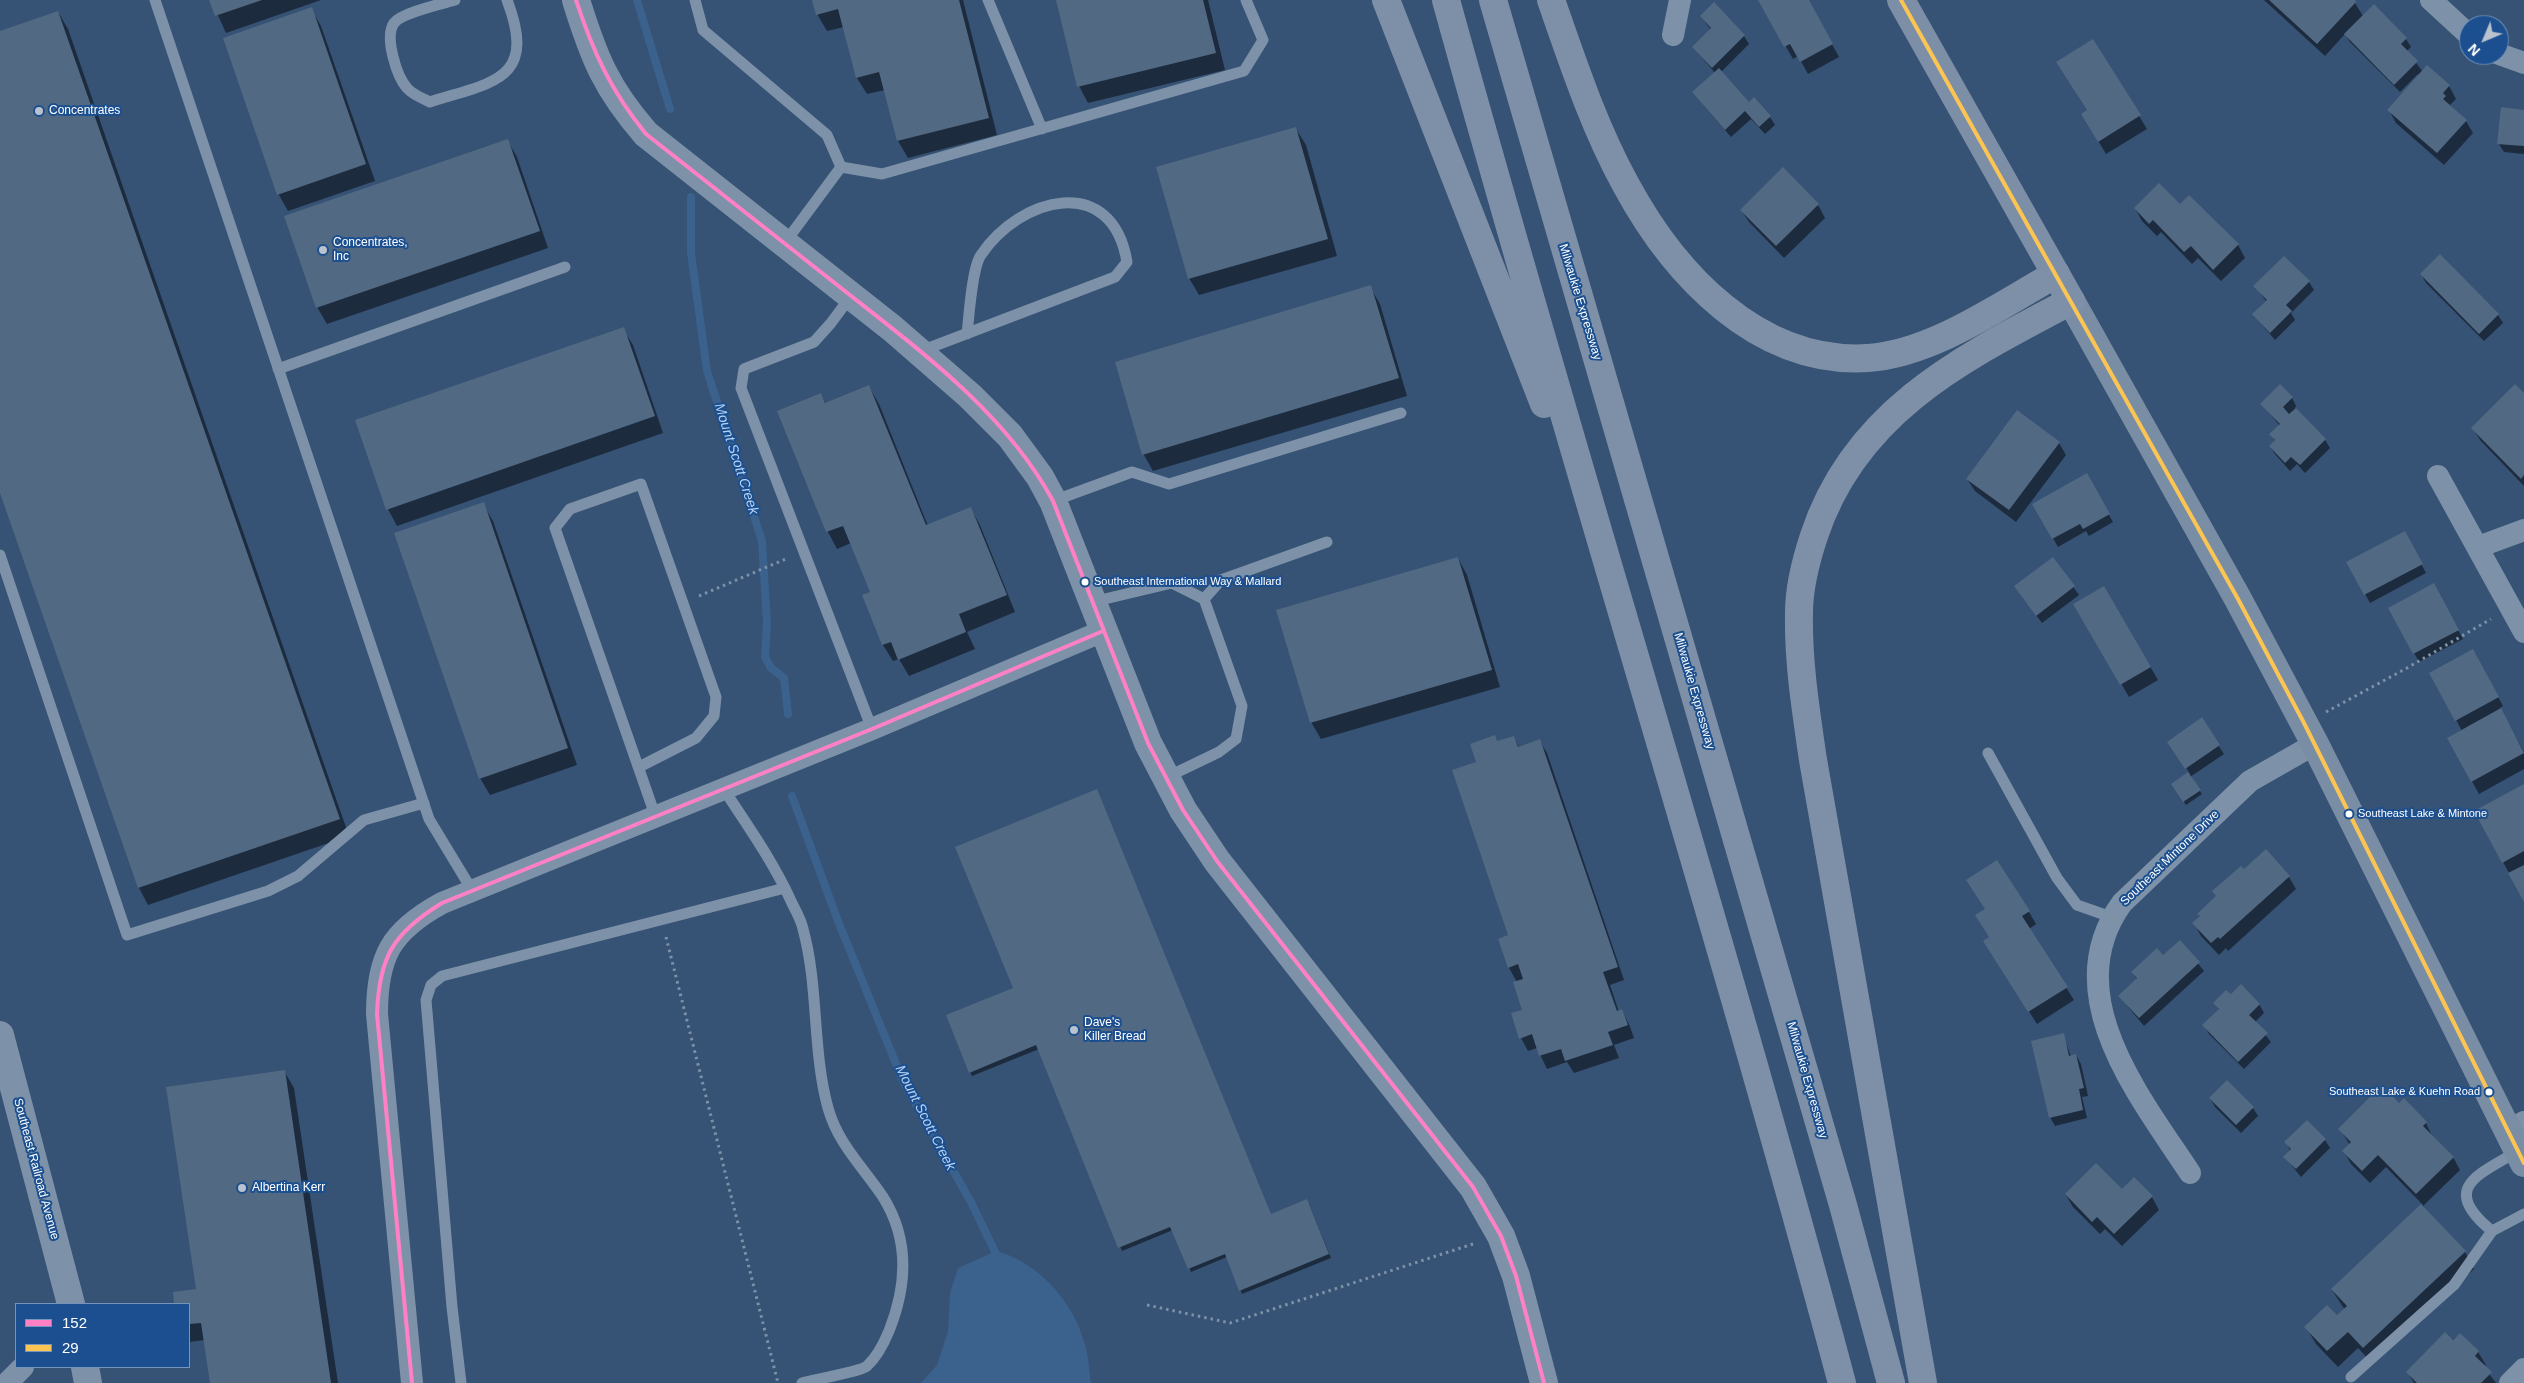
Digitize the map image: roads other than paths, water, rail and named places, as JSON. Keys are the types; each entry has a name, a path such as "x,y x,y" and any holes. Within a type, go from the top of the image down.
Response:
{"highway":[{"path":"1386,0 1608,567"},
{"path":"1446,0 1508,226 1787,1179 1842,1383"},
{"name":"Milwaukie Expressway","path":"1493,0 1840,1195 1891,1383"},
{"path":"1551,0 1590,107 1625,184 1652,230 1711,297 1747,326 1781,343 1823,356 1868,358 1905,350 1941,337 2056,274"},
{"path":"1923,1383 1813,760 1801,679 1799,612 1807,557 1822,513 1846,467 1867,439 1895,410 1945,372 1989,344 2071,301"}],"main road":[{"path":"1901,0 2233,591 2310,734 2518,1142"}],"street":[{"path":"576,0 600,69 620,102 634,120 661,147 851,296 970,396 1010,436 1040,477 1053,501 1148,743 1165,778 1183,810 1213,855 1473,1187 1501,1236 1516,1276 1544,1383"},
{"path":"1673,35 1680,0"},
{"path":"2431,0 2459,26"},
{"path":"2509,58 2524,63"},
{"path":"2438,476 2524,632"},
{"path":"2478,547 2524,530"},
{"path":"412,1383 378,1035 377,989 383,962 392,944 403,929 418,916 472,890 872,729 1103,631"},
{"name":"Southeast Mintone Drive","path":"2190,1173 2132,1085 2114,1049 2102,1014 2098,977 2099,953 2112,917 2122,903 2250,781 2310,734"},
{"name":"Southeast Railroad Avenue","path":"0,1035 6,1074 71,1303"},
{"path":"7,1383 22,1368"},
{"path":"85,1368 88,1383"},
{"path":"2510,1383 2524,1369"}],"lane":[{"path":"155,0 429,819 472,890"},
{"path":"455,0 404,16 394,23 390,34 391,51 407,88 430,102 495,81 506,73 514,61 517,42 514,18 508,0"},
{"path":"695,0 703,30 827,135 841,168"},
{"path":"988,0 1042,129"},
{"path":"841,168 882,174 1244,71 1263,40 1246,0"},
{"path":"784,244 841,168"},
{"path":"919,352 967,334 1115,277 1127,262 1124,245 1106,218 1082,202 1050,204 1006,225 979,256 967,334"},
{"path":"278,368 565,267"},
{"path":"851,296 814,342 744,369 741,388 872,729"},
{"path":"1053,501 1132,472 1169,484 1401,414"},
{"path":"639,767 696,738 714,716 716,697 641,484 570,509 555,528 639,767 656,815"},
{"path":"1204,599 1221,580 1327,542"},
{"path":"0,555 126,935 268,890 298,876 364,820 424,804"},
{"path":"1092,602 1172,583 1204,599 1242,706 1236,739 1219,752 1165,778"},
{"path":"1988,753 2057,878 2077,905 2112,917"},
{"path":"724,788 770,859 803,927 812,968 822,1078 828,1108 834,1126 852,1157 883,1198 897,1225 902,1253 904,1280 895,1315 883,1344 866,1367 802,1383"},
{"path":"461,1383 452,1307 426,1000 431,985 442,976 662,922 785,888"},
{"path":"2492,1231 2472,1212 2466,1200 2466,1188 2473,1179 2518,1142"},
{"path":"2351,1377 2454,1285 2492,1231 2524,1214"}],"water":[{"path":"996,1251 1011,1256 1040,1274 1063,1299 1080,1329 1087,1354 1091,1383 921,1383 937,1365 948,1331 950,1293 958,1268"}],"waterway":[{"name":"Mount Scott Creek","path":"637,0 670,109"},
{"name":"Mount Scott Creek","path":"691,197 691,253 707,371 762,541 767,623 765,657 771,668 784,678 788,714"},
{"name":"Mount Scott Creek","path":"792,796 838,921 903,1081 972,1204 999,1260"}],"place":[{"name":"Concentrates","path":"39,111"},
{"name":"Concentrates, Inc","path":"323,250"},
{"name":"Southeast International Way & Mallard","path":"1085,582"},
{"name":"Southeast Lake & Mintone","path":"2349,814"},
{"name":"Dave's Killer Bread","path":"1074,1030"},
{"name":"Southeast Lake & Kuehn Road","path":"2489,1092"},
{"name":"Albertina Kerr","path":"242,1188"}]}
